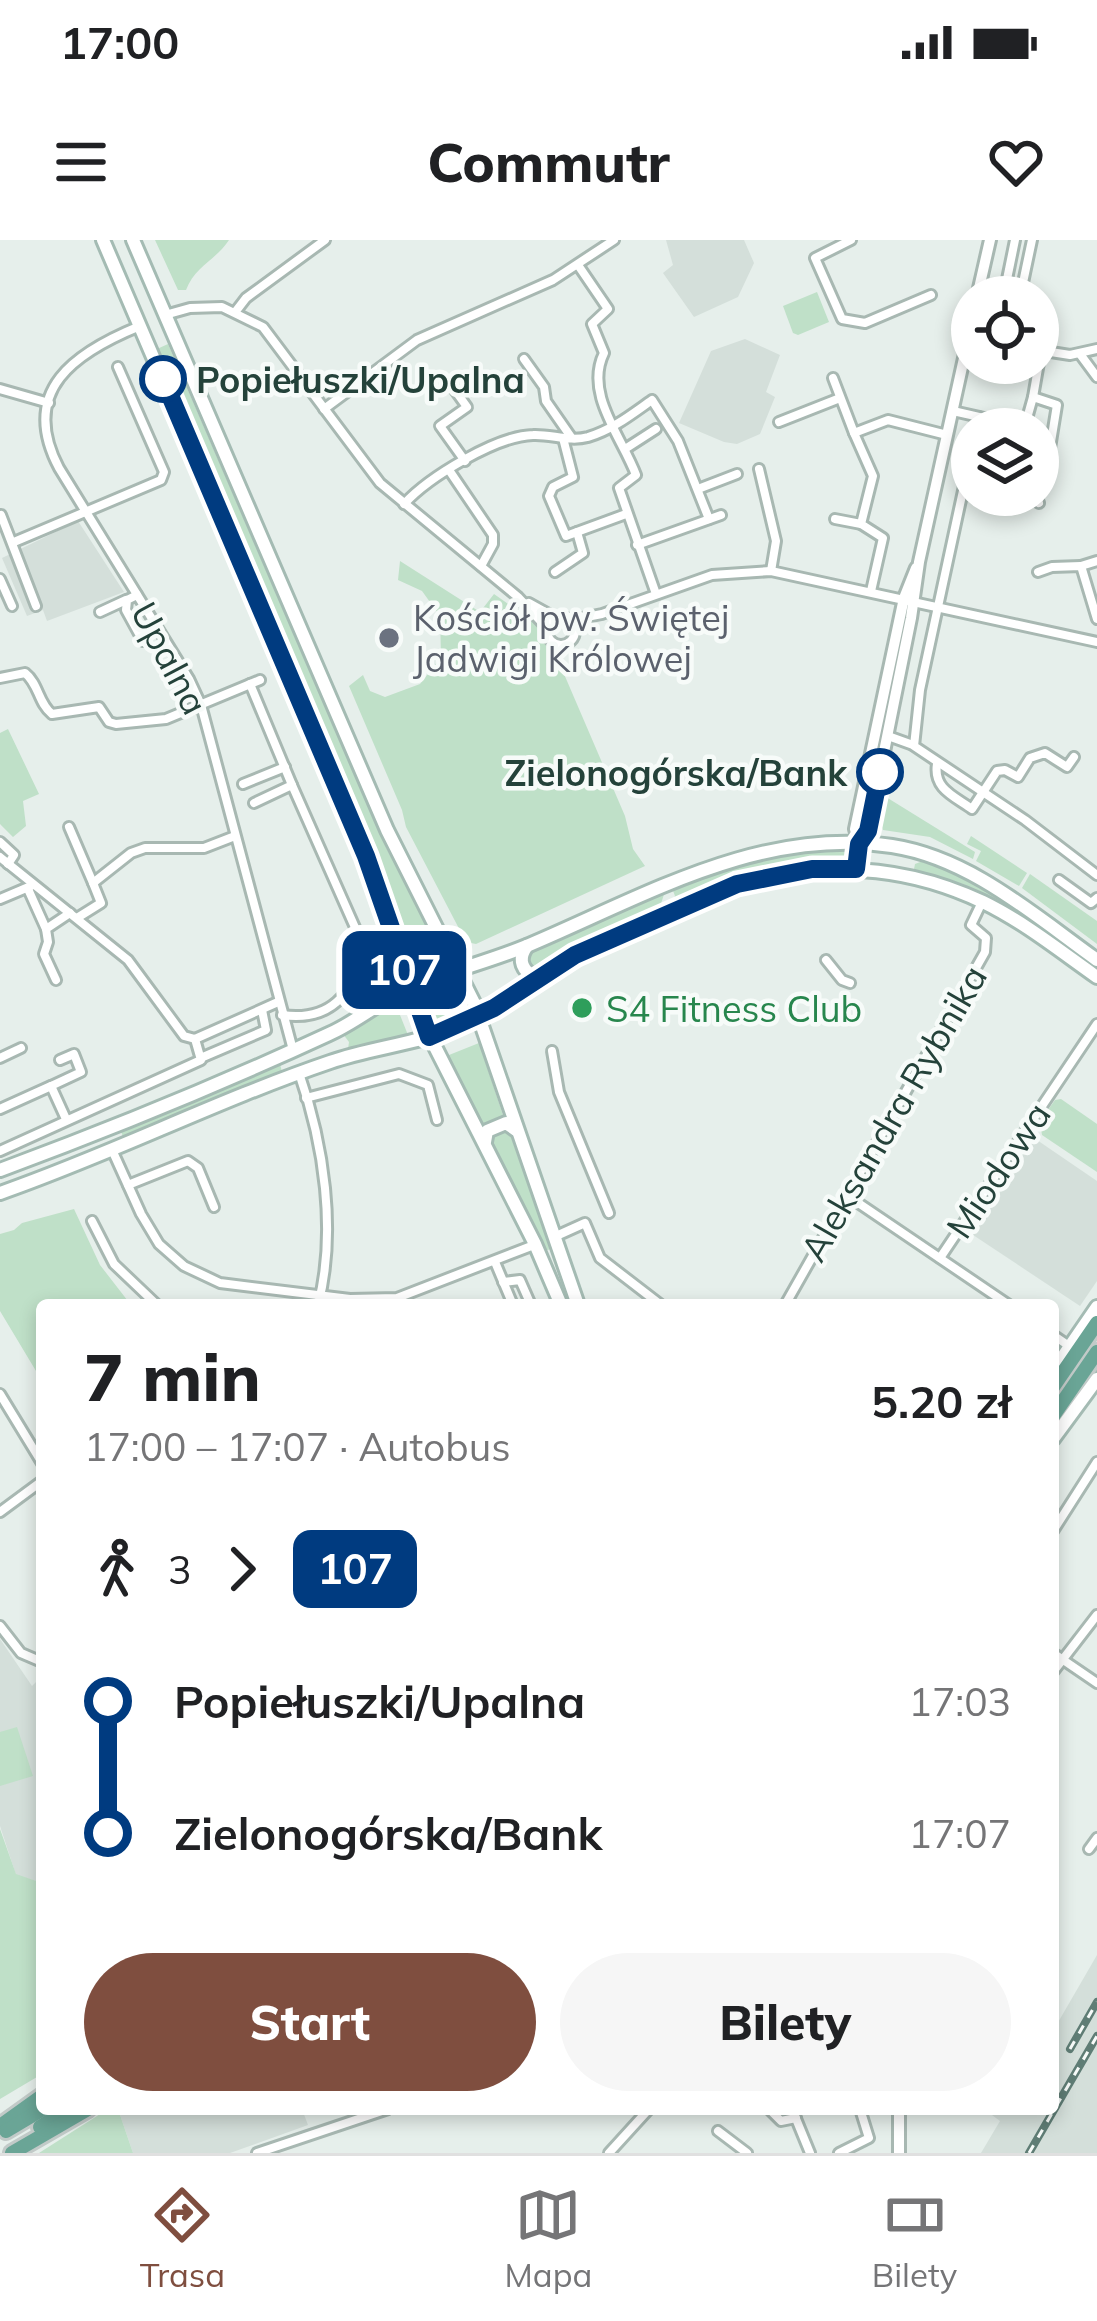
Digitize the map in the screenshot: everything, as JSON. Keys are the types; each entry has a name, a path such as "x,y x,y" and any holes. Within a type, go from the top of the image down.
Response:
{"main road":[{"path":"104,240 366,856 429,1037 567,1299"},
{"path":"133,240 387,830 478,1017 552,1238 567,1299"},
{"path":"140,326 165,315"},
{"path":"0,1170 102,1132 332,1033 410,988 527,946 732,859 788,846 859,844 919,852 967,871 1097,960"},
{"path":"909,879 908,867 919,852"},
{"path":"2,1189 113,1152 299,1073 429,1037 478,1017 575,955 737,884 812,869 856,869 909,879 982,902 1024,925 1097,977"},
{"path":"527,946 522,956 524,968 531,975 543,975"},
{"path":"332,1033 346,1044 341,1059"},
{"path":"293,1049 299,1073"},
{"path":"485,1144 487,1131 498,1124 506,1123 517,1131"},
{"path":"102,1132 113,1152"},
{"path":"1059,1369 1097,1307"},
{"path":"1059,1370 1097,1323"},
{"path":"1059,1407 1097,1356"},
{"path":"1059,1431 1097,1379"},
{"path":"0,2126 36,2100"},
{"path":"0,2135 36,2113"},
{"path":"0,2152 59,2115"},
{"path":"12,2153 78,2115"}],"street":[{"path":"236,311 246,298 326,240"},
{"path":"325,409 417,340 578,265 614,240"},
{"path":"851,240 815,258 842,319 865,323 931,296"},
{"path":"981,276 989,240"},
{"path":"1008,276 1015,240"},
{"path":"1025,276 1032,240"},
{"path":"578,265 608,309 592,328 603,349 598,394 636,475 619,488 656,594"},
{"path":"165,315 206,307 236,311 270,334 365,465 404,504 518,597 547,628 550,640 561,645 569,642 602,614"},
{"path":"0,389 49,403 62,374 76,358 140,326"},
{"path":"1059,352 1097,350"},
{"path":"1080,354 1097,377"},
{"path":"524,359 544,387 546,401 568,438 573,477 553,487 549,496 566,536 626,514"},
{"path":"0,546 161,480 164,472 118,367"},
{"path":"833,378 873,476 861,524"},
{"path":"1030,408 1035,384"},
{"path":"452,386 467,407 440,426 465,461"},
{"path":"779,422 840,398"},
{"path":"1033,398 1058,408"},
{"path":"404,504 422,486 517,436 568,438 616,426 652,400 676,435 709,519"},
{"name":"Upalna","path":"49,403 50,448 132,597 201,705 293,1049"},
{"path":"856,869 859,844 854,829 951,419"},
{"path":"854,433 888,420 947,435"},
{"path":"676,435 685,425"},
{"path":"625,449 656,429"},
{"path":"759,469 776,542 772,571"},
{"path":"449,470 493,535 481,566"},
{"path":"698,489 737,474"},
{"path":"1,515 36,606"},
{"path":"637,545 721,515"},
{"path":"914,746 920,689 958,516"},
{"path":"835,519 861,524 883,538 871,591"},
{"path":"555,572 584,554 577,532"},
{"path":"1038,572 1097,561"},
{"path":"1082,566 1097,619"},
{"path":"518,597 571,620 602,614 712,574 772,571 1095,641 1097,628"},
{"path":"0,579 11,606"},
{"path":"100,613 132,597"},
{"path":"132,597 126,610 143,640"},
{"path":"859,844 868,831 888,736 909,599"},
{"path":"547,628 556,617"},
{"path":"571,620 575,633"},
{"path":"0,678 25,673 34,680 44,707 52,714 99,707 116,724 158,720 260,680"},
{"path":"250,685 364,953 334,1007 311,1018 282,1015"},
{"path":"888,736 914,746 1097,875"},
{"path":"937,764 934,778 939,786 972,809 998,771 1018,777 1030,758 1045,753 1067,767 1074,757"},
{"path":"243,784 284,766"},
{"path":"254,803 292,785"},
{"path":"46,929 101,903 69,827"},
{"path":"93,883 130,853 145,848 204,848 235,836"},
{"path":"0,842 14,855 8,864"},
{"path":"0,857 128,960 184,1036 195,1039 278,1002"},
{"path":"1073,860 1058,882 1091,902 1097,898"},
{"path":"0,899 31,886"},
{"path":"31,886 46,929 44,954 56,980"},
{"name":"Aleksandra Rybnika","path":"788,1299 986,949 986,938 971,925 982,902"},
{"path":"826,960 850,983"},
{"path":"0,1150 266,1030 262,1010"},
{"name":"Miodowa","path":"940,1258 1097,1024"},
{"path":"195,1039 203,1057"},
{"path":"0,1058 21,1048"},
{"path":"552,1052 559,1092 609,1213"},
{"path":"0,1109 82,1072 74,1054 59,1060"},
{"path":"299,1073 328,1225 319,1299"},
{"path":"306,1098 407,1075 428,1085 437,1120"},
{"path":"51,1087 66,1119"},
{"path":"113,1152 159,1244 196,1274 220,1283 313,1299"},
{"path":"128,1185 192,1162 214,1207"},
{"path":"848,1196 1000,1299"},
{"path":"92,1221 114,1264 151,1299"},
{"path":"552,1238 585,1223 600,1258 653,1299"},
{"path":"374,1299 397,1298 535,1244"},
{"path":"495,1262 510,1299"},
{"path":"503,1282 520,1280 528,1299"},
{"path":"1059,1339 1070,1346"},
{"path":"0,1394 36,1453"},
{"path":"1059,1522 1097,1462"},
{"path":"0,1513 36,1485"},
{"path":"1059,1665 1097,1615"},
{"path":"0,1626 21,1653 36,1659"},
{"path":"1059,1657 1097,1683"},
{"path":"1089,1849 1097,1838"},
{"path":"257,2153 279,2149 360,2115"},
{"path":"609,2153 644,2115"},
{"path":"794,2115 810,2153"},
{"path":"839,2153 869,2138 862,2115"},
{"path":"899,2115 899,2153"},
{"path":"718,2131 747,2153"}],"shaded area":[{"path":"666,240 744,240 754,263 738,297 694,317 663,273 673,265"},
{"path":"745,339 780,355 766,392 775,397 760,434 737,444 679,423 711,351"},
{"path":"78,521 124,592 47,621 43,610 27,616 2,558"},
{"path":"1034,1138 1097,1181 1097,1281 1080,1306 970,1233"},
{"path":"0,1639 32,1686 36,1682 36,1881 16,1875 0,1826"},
{"path":"1097,1955 1097,2153 981,2153 1000,2121 992,2115 1059,2115 1059,2021"},
{"path":"120,2115 304,2115 308,2125 230,2153 133,2153"}],"green space":[{"path":"155,240 229,240 186,290 178,290"},
{"path":"817,292 829,322 793,333 783,306"},
{"path":"168,344 387,849 445,957 411,967 375,857 157,349"},
{"path":"400,561 480,612 494,594 534,622 555,653 625,816 633,849 645,866 476,944 466,942 406,827 349,686 363,675 370,691 385,697 420,684 441,657 440,616 422,591 398,580"},
{"path":"8,729 39,794 23,801 26,826 13,837 0,824 0,733"},
{"path":"886,797 975,852 973,859 930,837 883,830 880,822"},
{"path":"971,836 1027,873 1019,886 976,861 981,851 967,844"},
{"path":"845,848 842,859 774,867 669,907 675,896 672,888 766,853"},
{"path":"928,859 975,881 1097,966 1097,973 1013,913 913,874 915,864"},
{"path":"1030,874 1097,921 1097,944 1022,888"},
{"path":"665,891 660,907 569,949 539,969 530,967 531,953"},
{"path":"444,983 458,989 464,1003 458,1017 444,1023 430,1017 424,1003 430,989"},
{"path":"394,1000 408,1035 348,1049 343,1034"},
{"path":"479,1043 505,1121 485,1130 444,1057"},
{"path":"279,1060 283,1076 125,1142 120,1129"},
{"path":"1061,1099 1097,1124 1097,1172 1042,1135 1040,1121 1055,1100"},
{"path":"509,1131 551,1249 544,1251 490,1140 491,1134"},
{"path":"74,1209 100,1265 126,1299 36,1299 36,1371 0,1311 0,1234"},
{"path":"17,1727 33,1776 0,1786 0,1732"},
{"path":"0,1829 16,1874 36,1881 36,2078 0,2099"},
{"path":"99,2115 120,2115 133,2153 39,2153"}],"railway":[{"path":"1070,2049 1097,2002"},
{"path":"1059,2101 1097,2036"},
{"path":"1029,2153 1051,2115"}],"bus line":[{"name":"107","path":"163,379 366,856 429,1037 494,1008 575,955 737,884 772,874 856,869 880,772"}],"place":[{"name":"Popiełuszki/Upalna","path":"163,379"},
{"name":"Kościół pw. Świętej Jadwigi Królowej","path":"389,638"},
{"name":"Zielonogórska/Bank","path":"880,772"},
{"name":"S4 Fitness Club","path":"582,1008"}]}
